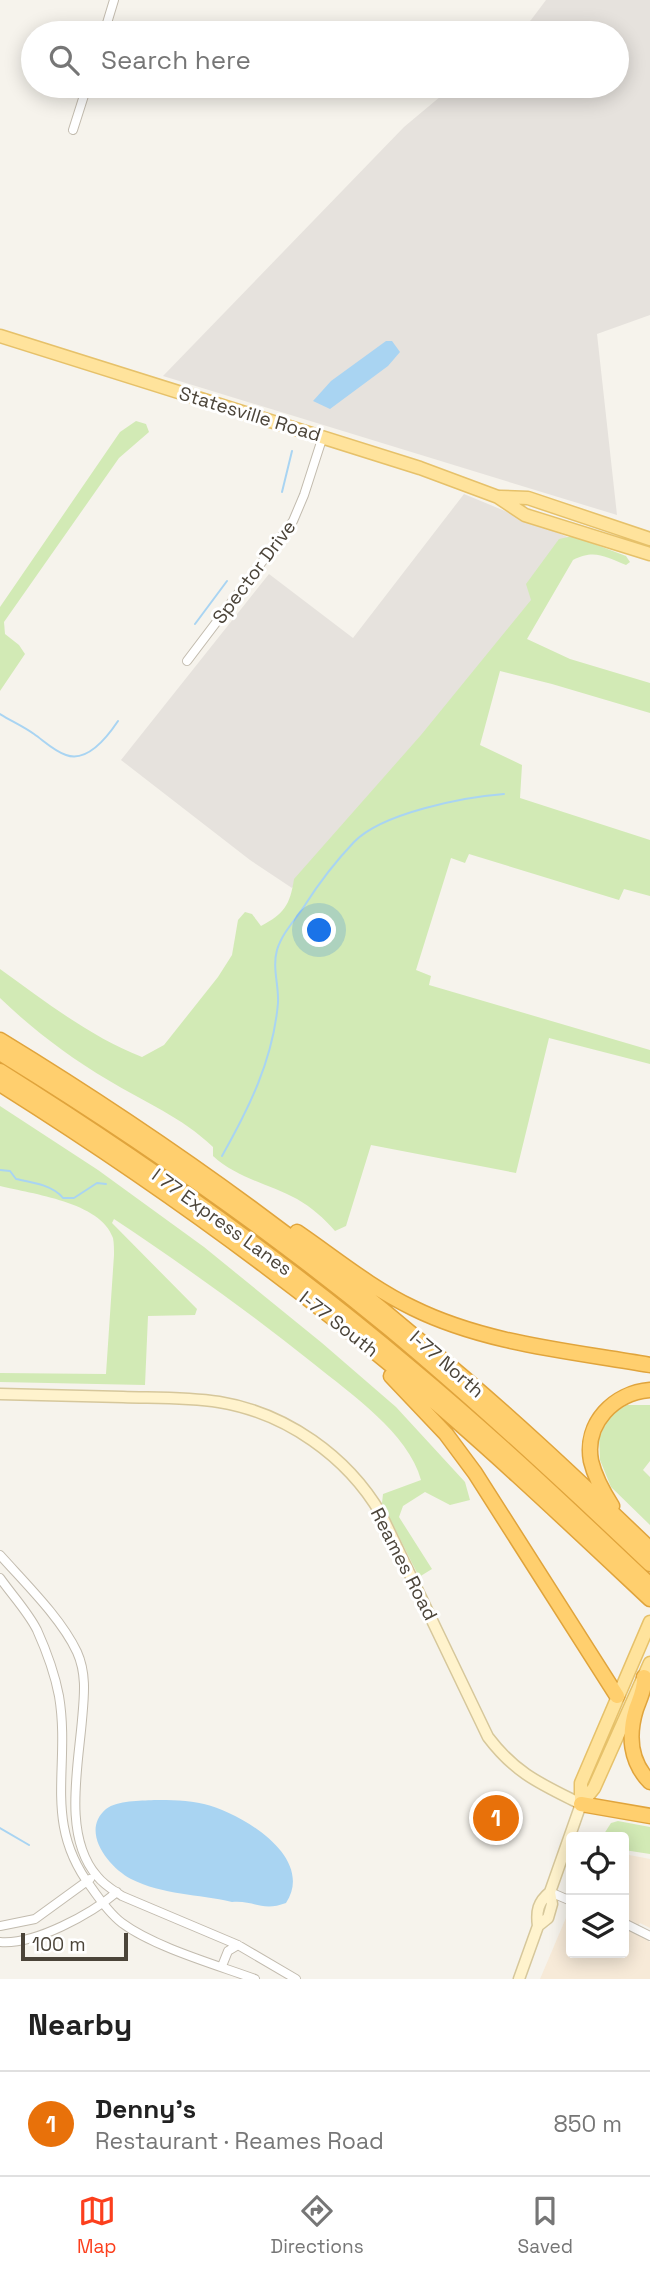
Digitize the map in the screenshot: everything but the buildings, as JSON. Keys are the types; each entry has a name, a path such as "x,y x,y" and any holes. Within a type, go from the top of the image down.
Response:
{"highway":[{"path":"0,1040 110,1110 231,1195 248,1197 372,1285 412,1308 484,1335 650,1365"},
{"name":"I 77 Express Lanes","path":"0,1053 181,1172 341,1290 494,1419 650,1564"},
{"name":"I 77 Express Lanes","path":"0,1071 172,1185 331,1303 476,1423 650,1585"},
{"name":"I-77 South","path":"0,1084 166,1194 341,1325 469,1432 650,1599"},
{"name":"I-77 North","path":"231,1195 330,1268 427,1346 502,1411 650,1549"},
{"path":"341,1325 431,1417 461,1453 617,1696"},
{"path":"622,1522 594,1471 590,1451 591,1438 601,1415 614,1402 650,1390"},
{"path":"647,1670 633,1721 632,1745 637,1765 650,1783"},
{"path":"581,1804 650,1816"}],"main road":[{"name":"Statesville Road","path":"0,335 420,468 498,497 524,515 650,554"},
{"name":"Statesville Road","path":"498,497 528,498 650,539"},
{"name":"Reames Road","path":"0,1394 221,1402 267,1415 305,1435 348,1470 377,1508 488,1737 514,1767 538,1783 581,1804"},
{"path":"519,1979 538,1926 548,1918 552,1904 550,1892 581,1804 581,1783 647,1628"},
{"path":"581,1804 594,1788 647,1670"}],"street":[{"path":"108,21 114,0"},
{"path":"73,130 83,98"},
{"name":"Spector Drive","path":"187,662 293,521 323,436"},
{"path":"0,1555 52,1614 77,1652 85,1686 75,1823 83,1854 95,1875 117,1892 238,1945 296,1979"},
{"path":"0,1578 36,1629 52,1672 59,1697 62,1735 63,1821 70,1854 87,1882 103,1904 122,1923 157,1942 255,1979"},
{"path":"0,1926 35,1919 95,1875"},
{"path":"0,1942 7,1943 37,1936 103,1904 117,1892"},
{"path":"550,1892 566,1899"},
{"path":"629,1926 650,1936"},
{"path":"222,1966 228,1951 238,1945"}],"shaded area":[{"path":"546,0 650,0 650,315 597,334 617,515 163,376 404,127 439,98 629,98 629,21 531,20"},
{"path":"464,494 582,543 447,709 292,888 250,860 121,760 269,574 353,638"},
{"path":"629,1855 650,1859 650,1928 640,1923 635,1932 650,1942 650,1979 540,1979 566,1918 566,1958 629,1958"}],"green space":[{"path":"136,421 146,424 149,432 119,458 4,622 5,634 19,645 25,654 0,691 0,607 120,432"},
{"path":"573,536 626,556 630,562 626,565 594,555 573,560 527,639 570,659 650,683 650,713 500,671 480,745 522,765 520,798 650,840 650,896 624,889 619,900 469,854 465,863 451,858 416,970 431,976 429,985 650,1050 650,1064 549,1038 516,1173 371,1145 346,1226 335,1231 317,1213 297,1199 222,1164 213,1156 213,1147 189,1127 79,1062 38,1032 0,998 0,969 68,1018 123,1049 142,1057 164,1045 232,955 238,920 245,912 252,914 261,926 285,908 294,879 421,735 531,600 526,584 559,539"},
{"path":"0,1106 98,1170 204,1247 396,1407 465,1482 470,1500 450,1505 425,1492 403,1506 399,1517 432,1569 419,1577 382,1503 383,1494 421,1480 404,1446 391,1431 361,1401 265,1326 114,1219 112,1223 197,1309 195,1315 148,1316 145,1385 0,1382 0,1373 106,1374 114,1255 113,1238 106,1226 95,1216 47,1196 0,1186"},
{"path":"627,1405 650,1405 650,1461 643,1470 650,1477 650,1525 611,1487 600,1460 599,1438 610,1415"},
{"path":"618,1821 650,1827 650,1854 629,1851 629,1832 605,1832 611,1823"}],"water":[{"path":"386,341 392,341 400,352 388,366 330,409 313,401 331,381"},
{"path":"154,1800 204,1804 254,1827 283,1854 291,1869 293,1886 286,1903 264,1906 181,1894 143,1884 122,1873 100,1848 96,1838 99,1818 106,1809 117,1804"}],"waterway":[{"path":"282,492 292,451"},
{"path":"195,624 227,581"},
{"path":"0,714 57,751 74,756 82,755 96,747 118,721"},
{"path":"222,1156 250,1102 271,1044 278,1003 275,963 279,944 328,872 354,842 384,823 424,808 504,794"},
{"path":"0,1170 10,1171 16,1179 48,1187 63,1198 74,1198 97,1183 106,1184"},
{"path":"0,1828 29,1845"}],"place":[{"name":"Denny's","path":"496,1818"}]}
